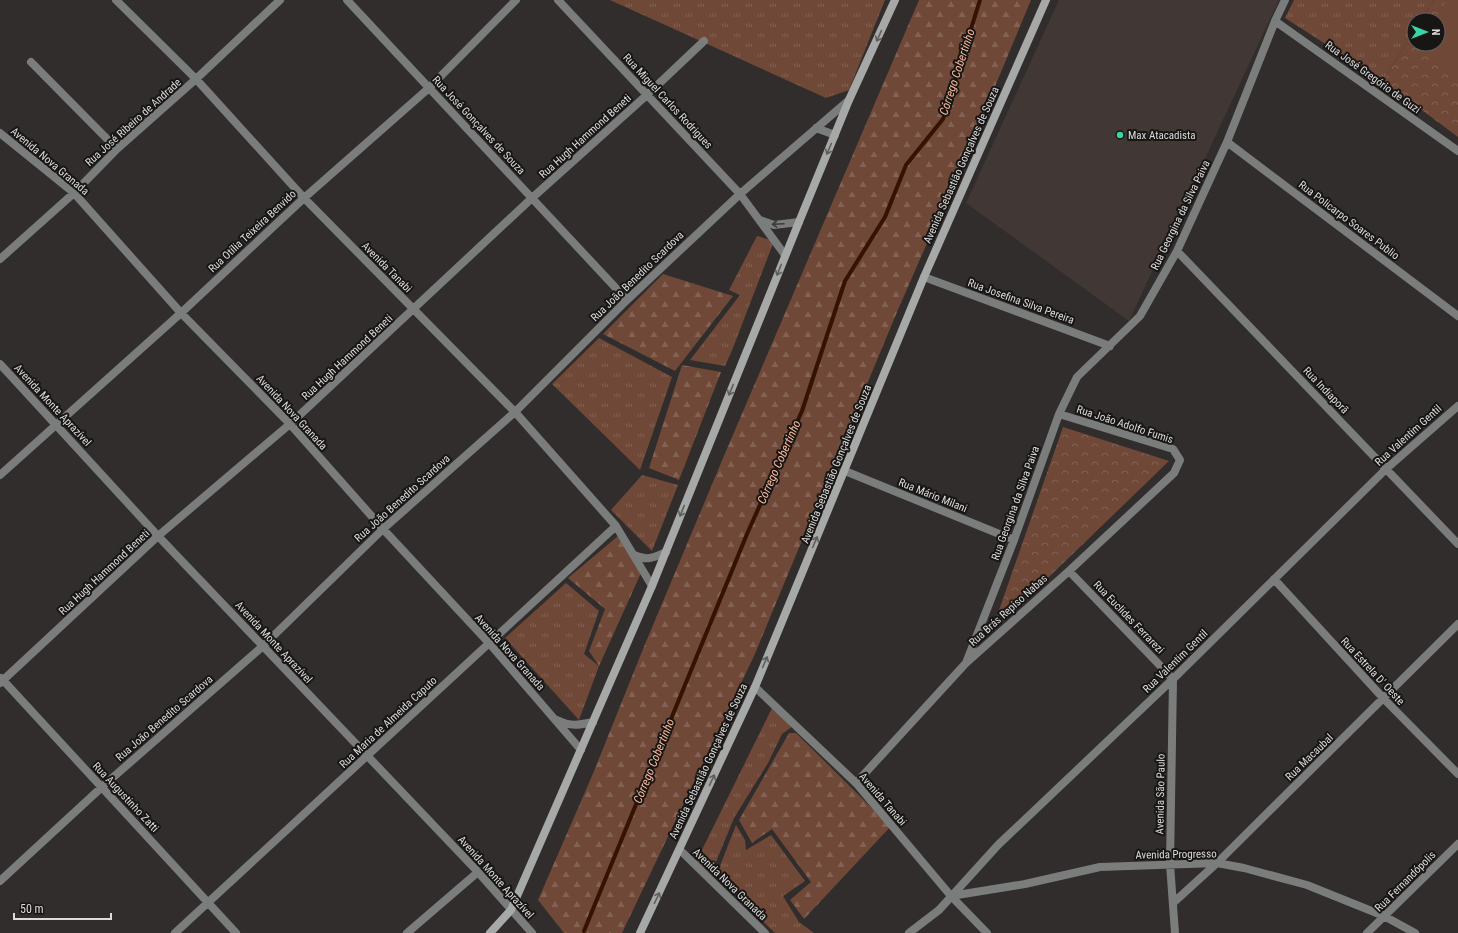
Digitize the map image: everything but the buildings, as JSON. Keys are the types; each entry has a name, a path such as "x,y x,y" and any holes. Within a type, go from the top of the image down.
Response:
{"main road":[{"path":"490,933 511,910 581,750 652,586 798,222 849,100 895,0"},
{"name":"Avenida Sebastião Gonçalves de Souza","path":"640,933 755,687 924,277 1046,0"}],"street":[{"name":"Avenida Tanabi","path":"116,0 196,79 304,198 515,412 616,526 652,586"},
{"name":"Rua José Ribeiro de Andrade","path":"0,259 74,192 117,149 196,79 271,3 280,0"},
{"name":"Rua José Gonçalves de Souza","path":"347,0 627,300"},
{"name":"Rua Otília Teixeira Benvido","path":"0,475 181,313 304,198 429,88 516,0"},
{"name":"Rua Miguel Carlos Rodrigues","path":"558,0 648,94 740,194 785,255"},
{"name":"Rua Georgina da Silva Paiva","path":"966,663 1014,540 1059,414 1077,377 1140,316 1177,251 1227,142 1275,21 1285,0"},
{"name":"Rua José Gregório de Guzi","path":"1275,21 1458,151"},
{"name":"Rua Hugh Hammond Beneti","path":"1,680 158,536 290,424 414,310 532,198 648,94 704,41"},
{"path":"31,62 117,149"},
{"name":"Rua João Benedito Scardova","path":"0,881 102,787 263,646 383,529 515,412 627,300 740,194 849,100"},
{"path":"816,128 835,135"},
{"name":"Avenida Nova Granada","path":"0,133 74,192 181,313 290,424 383,529 490,643 581,750"},
{"name":"Rua Policarpo Soares Publio","path":"1227,142 1458,316"},
{"path":"759,220 774,226 798,222"},
{"name":"Rua Indiaporã","path":"1177,251 1458,544"},
{"name":"Rua Josefina Silva Pereira","path":"924,277 1110,346"},
{"name":"Avenida Monte Aprazível","path":"0,364 158,536 478,872 532,933"},
{"name":"Rua Valentim Gentil","path":"909,933 939,910 998,845 1173,679 1386,469 1458,406"},
{"name":"Rua João Adolfo Fumis","path":"1059,414 1173,449 1180,460"},
{"name":"Rua Brás Repiso Nabas","path":"856,783 966,663 1174,473 1180,460"},
{"name":"Rua Mário Milani","path":"845,471 1014,540"},
{"name":"Rua Maria de Almeida Caputo","path":"175,933 616,526"},
{"path":"634,555 643,559 654,557 666,552"},
{"name":"Rua Euclides Ferrarezi","path":"1069,570 1173,679"},
{"name":"Rua Estrela D' Oeste","path":"1274,579 1384,699 1458,774"},
{"name":"Rua Macaubal","path":"1173,903 1217,863 1458,624"},
{"name":"Avenida São Paulo","path":"1173,679 1170,864 1175,933"},
{"name":"Rua Augustinho Zatti","path":"1,680 236,933"},
{"name":"Avenida Tanabi","path":"755,687 856,783 951,896 987,933"},
{"path":"555,719 565,724 577,726 593,722"},
{"name":"Rua Fernandópolis","path":"1367,933 1458,844"},
{"name":"Avenida Nova Granada","path":"680,850 765,933"},
{"name":"Avenida Progresso","path":"951,896 1025,884 1100,867 1217,863 1244,868 1307,886 1384,916 1415,933"},
{"path":"407,933 478,872"}],"shaded area":[{"path":"1059,0 1279,0 1129,321 966,203"}],"green space":[{"path":"610,0 885,0 849,90 826,98"},
{"path":"919,0 1031,0 897,312 754,656 622,933 564,933 538,900 592,776 643,649 726,451"},
{"path":"1294,0 1434,0 1426,12 1406,12 1406,44 1383,81 1285,18"},
{"path":"1434,0 1458,0 1458,137 1383,81 1406,44 1406,52 1446,52 1446,12 1426,12"},
{"path":"1447,0 1458,0 1458,74 1425,52 1446,52 1446,12 1439,12"},
{"path":"757,236 774,241 725,366 690,360 740,295 729,290"},
{"path":"663,274 733,296 675,371 603,334"},
{"path":"599,338 672,377 640,470 552,384"},
{"path":"682,365 721,372 679,480 649,468"},
{"path":"1063,427 1169,461 991,633"},
{"path":"642,475 678,485 652,551 611,510"},
{"path":"618,536 641,573 599,666 589,651 605,609 568,578"},
{"path":"566,583 599,611 584,654 599,666 579,720 505,638"},
{"path":"773,706 793,726 782,734 768,763 734,818 711,874 696,862"},
{"path":"789,733 796,733 883,819 892,825 804,919 790,900 811,882 772,829 752,843 739,820"},
{"path":"736,825 745,840 746,850 771,835 805,881 783,896 799,922 814,933 775,933 716,876"}],"waterway":[{"name":"Córrego Cobertinho","path":"584,931 747,534 802,411 845,281 885,217 906,165 943,119 980,0"}],"place":[{"name":"Max Atacadista","path":"1120,135"}]}
